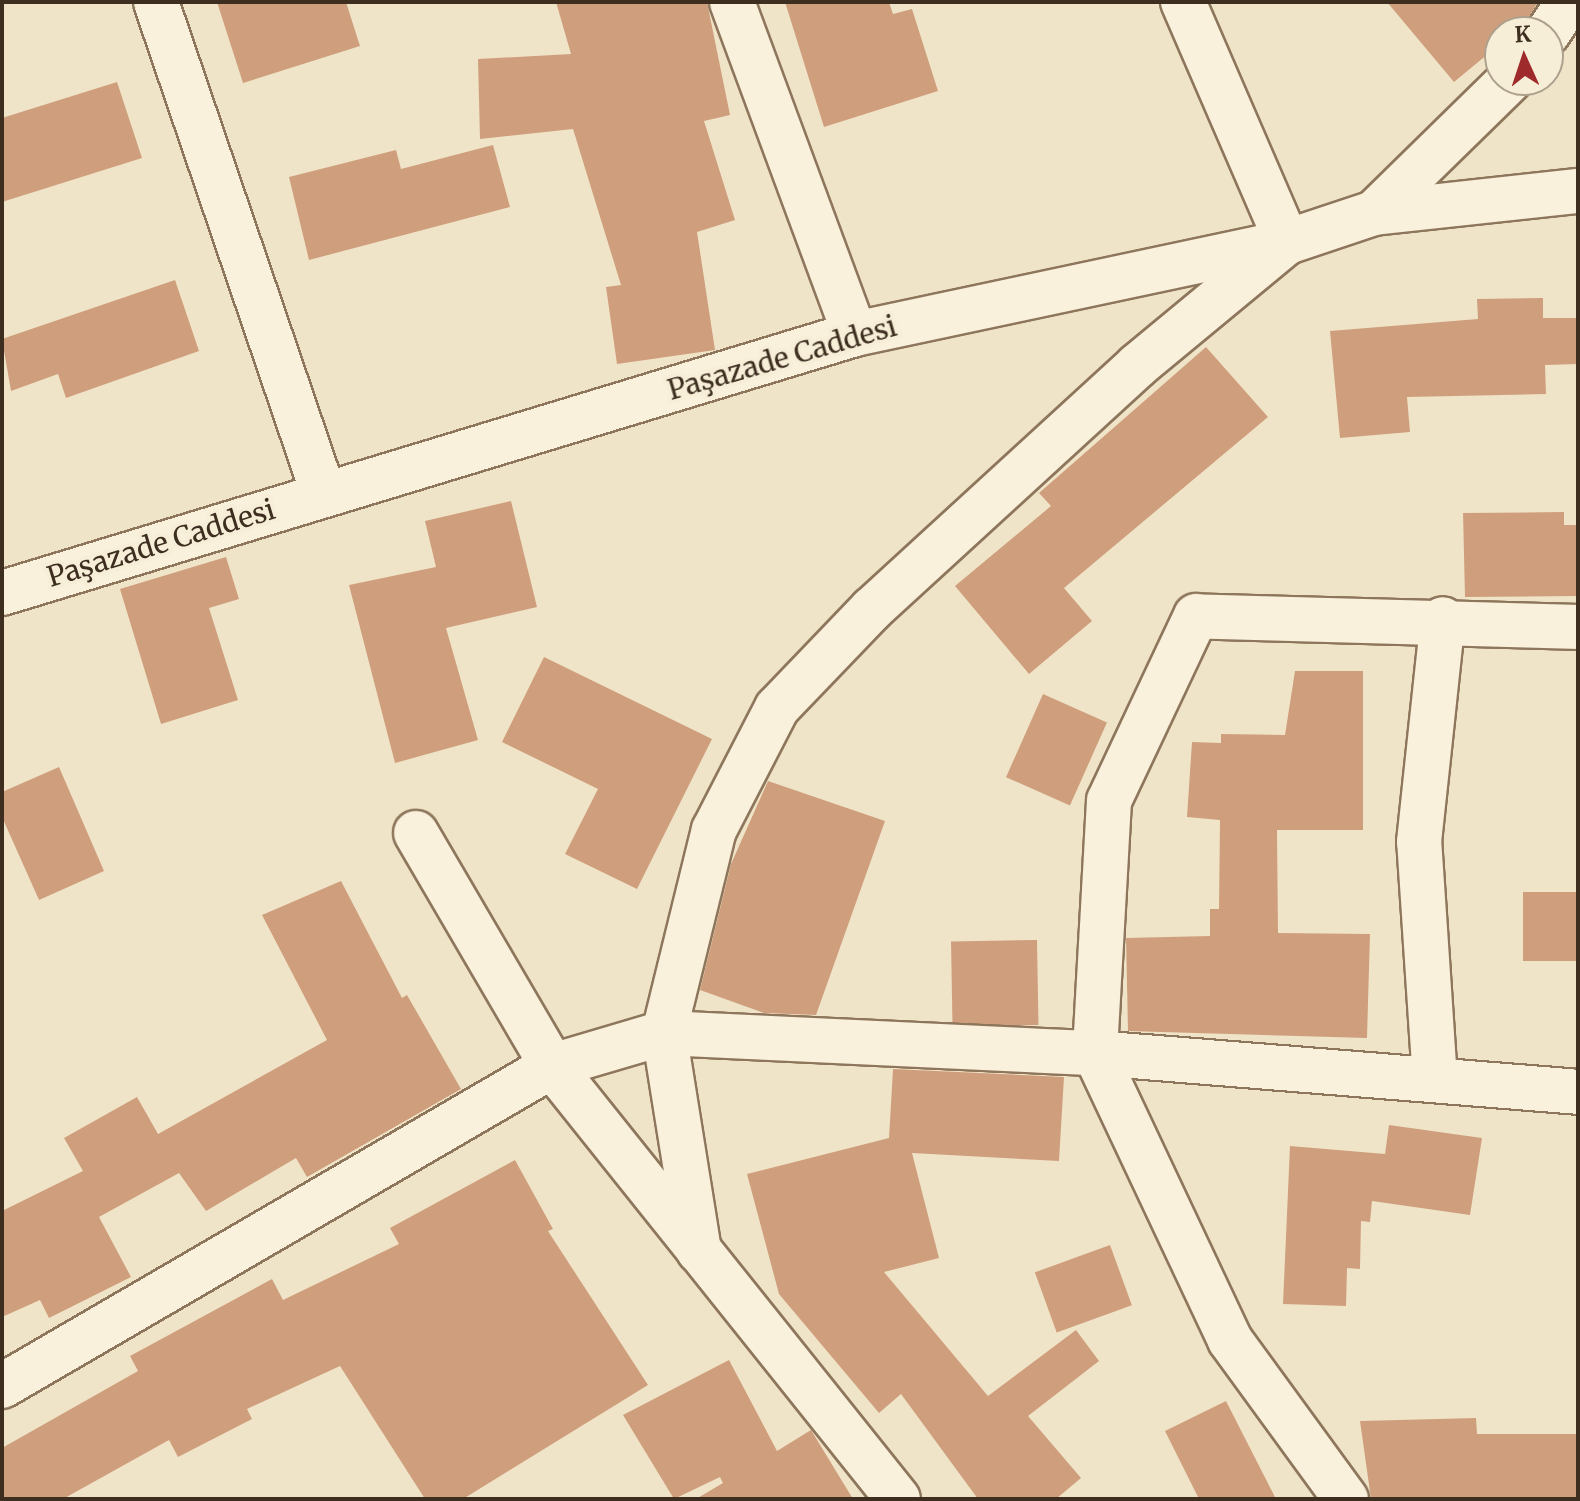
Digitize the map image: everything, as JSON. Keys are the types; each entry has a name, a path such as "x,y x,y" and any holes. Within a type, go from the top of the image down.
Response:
{"street":[{"path":"156,2 323,492"},
{"path":"732,2 855,334"},
{"path":"699,1251 664,1033 714,830 777,708 872,609 1137,366 1287,242 1183,2"},
{"path":"1374,213 1494,96"},
{"name":"Paşazade Caddesi","path":"2,593 323,492 855,334 1287,242 1374,213 1578,191"},
{"path":"1346,1499 1230,1340 1095,1053 1109,801 1196,616 1443,619 1578,627"},
{"path":"1435,1080 1419,842 1443,619"},
{"path":"416,833 552,1066 898,1499"},
{"path":"2,1386 552,1066 664,1033 1095,1053 1578,1092"}],"building":[{"path":"217,2 346,2 360,46 243,83"},
{"path":"556,2 707,2 730,115 704,121 735,220 697,232 715,350 617,364 606,287 621,285 573,129 480,139 478,59 571,54"},
{"path":"785,2 889,2 893,14 912,9 938,91 824,127"},
{"path":"1387,2 1538,2 1530,16 1484,16 1484,57 1454,82"},
{"path":"117,82 142,158 2,202 2,118"},
{"path":"493,145 510,207 309,260 289,177 396,150 401,169"},
{"path":"175,280 199,351 66,398 58,374 11,391 2,339"},
{"path":"1543,298 1543,318 1578,318 1578,364 1545,365 1546,394 1407,397 1410,432 1340,438 1330,331 1478,319 1477,299"},
{"path":"1206,347 1268,417 1064,588 1092,621 1029,674 955,586 1051,506 1039,493"},
{"path":"511,501 537,607 446,628 478,740 395,763 349,585 436,567 425,521"},
{"path":"1564,512 1564,525 1578,525 1578,596 1465,597 1463,513"},
{"path":"226,557 239,599 209,608 238,700 161,724 120,589"},
{"path":"544,657 712,739 637,889 565,854 598,789 502,742"},
{"path":"1295,671 1363,671 1363,830 1277,830 1278,933 1370,934 1367,1038 1128,1031 1126,938 1210,936 1210,909 1219,909 1220,820 1187,817 1192,742 1221,743 1221,734 1285,735"},
{"path":"1043,694 1107,722 1070,806 1006,777"},
{"path":"59,767 104,871 39,900 2,817 2,792"},
{"path":"768,781 885,821 816,1015 764,1013 700,990 731,864"},
{"path":"341,881 402,998 407,995 461,1089 307,1177 296,1158 206,1211 179,1173 99,1217 131,1277 49,1318 40,1300 2,1317 2,1211 83,1171 64,1138 137,1097 158,1134 327,1040 262,915"},
{"path":"1523,892 1578,892 1578,961 1523,961"},
{"path":"1037,940 1038,1025 952,1026 951,942"},
{"path":"893,1069 1064,1077 1059,1161 912,1153 939,1258 884,1272 988,1396 1076,1330 1099,1361 1028,1416 1081,1478 1056,1499 978,1499 901,1394 879,1413 779,1294 747,1174 889,1138"},
{"path":"1389,1125 1482,1138 1470,1215 1372,1201 1370,1222 1361,1221 1360,1269 1347,1268 1346,1306 1283,1304 1290,1146 1385,1154"},
{"path":"515,1160 553,1229 548,1231 648,1385 463,1499 425,1499 340,1366 247,1409 252,1419 178,1457 169,1440 63,1499 2,1499 2,1448 138,1371 130,1356 272,1279 283,1300 399,1244 390,1228"},
{"path":"1110,1245 1132,1305 1057,1333 1035,1272"},
{"path":"729,1360 777,1451 811,1430 853,1499 696,1499 723,1483 720,1477 674,1499 623,1415"},
{"path":"1226,1401 1276,1499 1199,1499 1165,1431"},
{"path":"1476,1418 1477,1434 1578,1434 1578,1499 1371,1499 1360,1421"}]}
